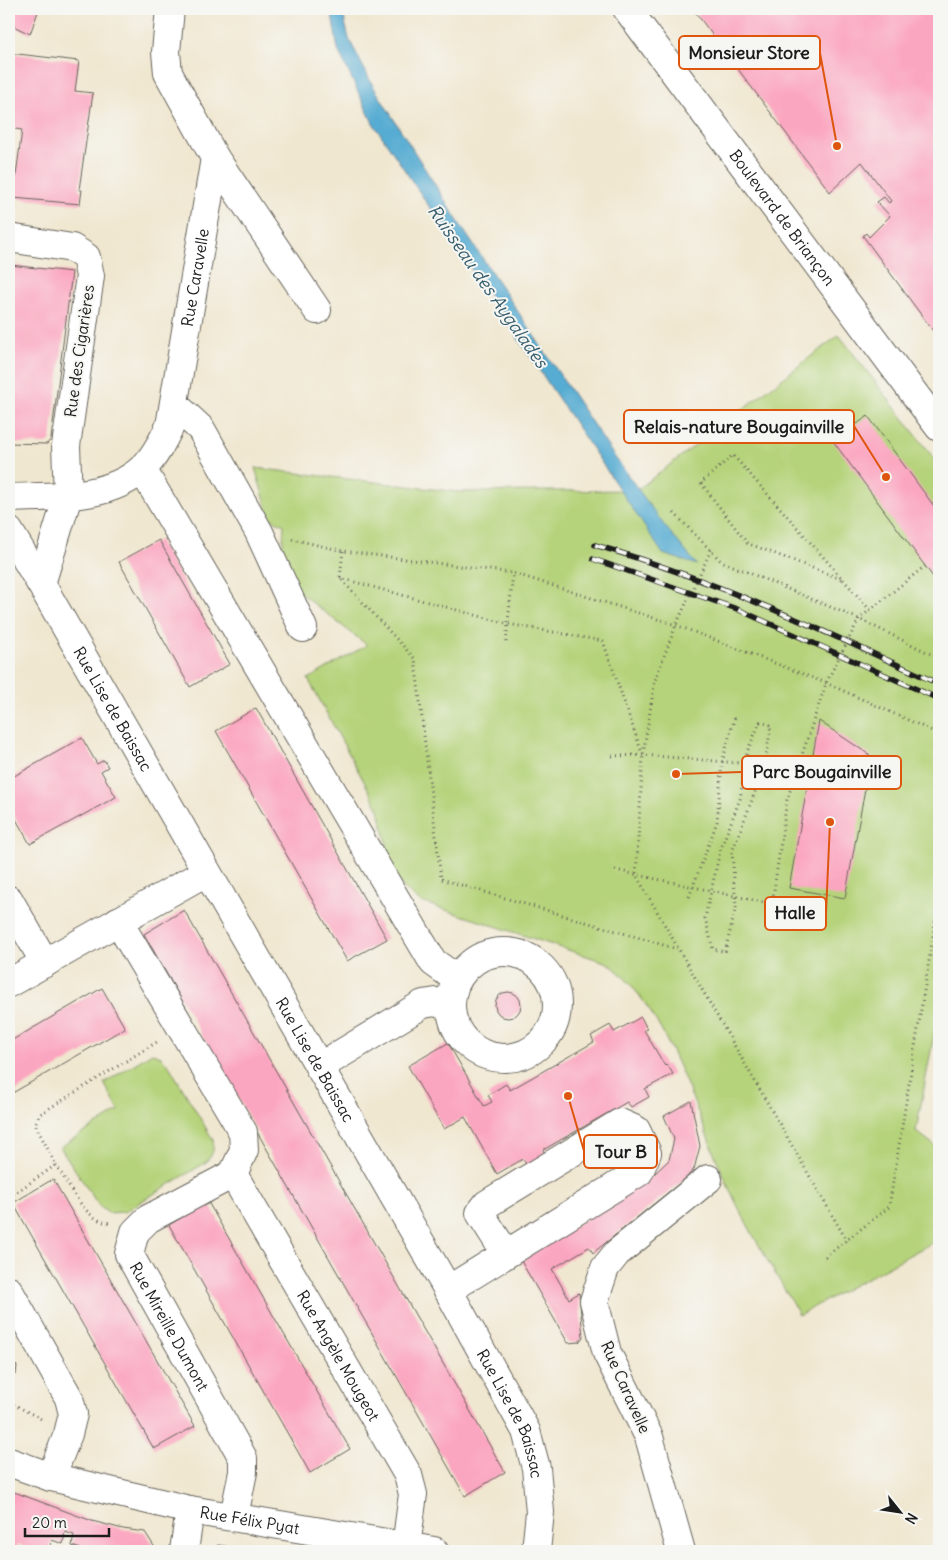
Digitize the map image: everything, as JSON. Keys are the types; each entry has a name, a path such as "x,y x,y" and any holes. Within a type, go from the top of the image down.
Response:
{"street":[{"path":"170,9 166,52 168,73 215,158 317,310"},
{"name":"Boulevard de Briançon","path":"627,9 939,426"},
{"name":"Rue Caravelle","path":"9,498 68,496 113,487 142,469 158,449 170,426 215,158"},
{"name":"Rue des Cigarières","path":"9,238 72,248 86,257 90,276 66,446 68,496"},
{"path":"174,404 201,429 258,532 303,628"},
{"path":"142,469 433,962 447,972 460,975"},
{"path":"42,584 68,496"},
{"name":"Rue Lise de Baissac","path":"9,531 42,584 448,1290 526,1430 536,1468 540,1512 536,1551"},
{"path":"9,983 206,872"},
{"path":"9,900 44,962"},
{"path":"118,921 243,1132 244,1150 233,1174"},
{"path":"505,951 522,954 538,963 549,976 556,993 557,1010 552,1027 542,1042 528,1052 512,1057 494,1057 478,1051 464,1040 455,1025 451,1008 453,990 460,975 472,962 488,954 505,951"},
{"path":"319,1067 423,1004 436,1002 451,1008"},
{"path":"448,1290 639,1172 647,1153 636,1130 620,1123 487,1204 480,1213 506,1254"},
{"name":"Rue Mireille Dumont","path":"233,1174 148,1219 135,1232 129,1254 243,1458 243,1472 234,1516"},
{"name":"Rue Angèle Mougeot","path":"233,1174 408,1474 413,1494 421,1550"},
{"name":"Rue Caravelle","path":"681,1551 649,1437 607,1353 594,1302 605,1268 617,1253 708,1179"},
{"path":"9,1291 69,1398 72,1414 68,1434 51,1477"},
{"name":"Rue Félix Pyat","path":"9,1462 51,1477 190,1510 234,1516 421,1550"},
{"path":"184,1551 190,1510"}],"path":[{"path":"841,579 747,543 701,483 733,455 870,610"},
{"path":"674,513 721,561 859,619 939,658"},
{"path":"258,532 343,551 513,573 676,625 826,682 939,734"},
{"path":"711,550 676,625 655,680 643,755 636,875 847,1241"},
{"path":"343,551 340,578 415,659 441,879 678,949"},
{"path":"615,870 772,904 787,800 826,682 859,619 925,566"},
{"path":"506,642 513,573"},
{"path":"340,578 508,624 603,641 643,755"},
{"path":"689,898 717,822 722,763 735,716"},
{"path":"760,722 771,725 765,766 732,852 736,907 725,952 713,950 705,918 720,852 740,799 745,765 747,752 760,722"},
{"path":"612,756 643,755 798,768"},
{"path":"825,1257 888,1208 939,899"},
{"path":"113,1223 101,1222 89,1214 56,1165 36,1124 40,1114 181,1027"},
{"path":"9,1196 56,1165"},
{"path":"9,1402 68,1434"}],"green space":[{"path":"839,335 939,465 939,1008 916,1131 939,1149 939,1239 799,1315 729,1188 665,1036 648,1008 629,983 608,963 421,902 405,889 396,877 393,872 379,809 308,679 367,645 291,586 282,555 284,525 270,518 255,468 458,492 637,490"},
{"path":"152,1053 159,1055 168,1064 213,1140 213,1150 205,1163 124,1212 108,1213 99,1206 60,1147 119,1111 104,1083"}],"water":[{"name":"Ruisseau des Aygalades","path":"331,9 342,9 349,39 373,86 461,226 614,456 664,525 697,565 663,554 373,123 338,50"}],"building":[{"path":"9,9 39,9 30,34 9,24"},
{"path":"693,9 933,9 939,15 939,339 863,236 866,233 869,237 890,216 877,202 884,197 889,203 891,201 862,162 830,192"},
{"path":"9,53 79,61 75,91 93,93 79,190 82,190 80,204 13,198 22,130 9,128"},
{"path":"10,265 72,272 51,439 47,444 9,443"},
{"path":"868,416 939,513 939,585 833,441"},
{"path":"159,540 230,664 190,687 119,562"},
{"path":"256,708 387,939 347,961 216,731"},
{"path":"819,721 871,756 845,898 789,888"},
{"path":"82,738 97,764 104,760 108,767 101,771 116,797 30,844 9,807 9,779"},
{"path":"184,910 505,1472 465,1496 144,934"},
{"path":"102,988 125,1028 9,1095 9,1042"},
{"path":"508,992 517,996 521,1005 517,1014 508,1018 499,1014 495,1005 499,996"},
{"path":"641,1017 647,1029 644,1030 665,1066 667,1064 673,1074 645,1089 649,1097 631,1107 627,1102 543,1150 546,1155 527,1166 523,1159 497,1174 465,1117 444,1129 408,1066 448,1043 484,1106 492,1102 488,1095 506,1084 510,1090 594,1042 591,1036 610,1025 614,1032"},
{"path":"691,1101 700,1146 694,1169 686,1178 593,1253 589,1247 552,1269 569,1299 579,1293 583,1337 579,1342 568,1343 521,1261 653,1175 669,1160 674,1139 664,1116"},
{"path":"53,1179 195,1426 154,1449 13,1203"},
{"path":"208,1202 350,1449 310,1473 169,1225"},
{"path":"9,1363 17,1366 16,1374 9,1375"},
{"path":"9,1490 92,1521 123,1529 145,1532 157,1551 81,1551 81,1549 72,1546 74,1535 65,1532 63,1544 52,1540 50,1551 34,1551 18,1544 17,1551 9,1551"},
{"path":"218,1545 252,1550 252,1551 209,1551"}],"railway":[{"path":"595,545 684,574 770,608 939,684"},
{"path":"593,559 737,609 939,699"}],"place":[{"name":"Monsieur Store","path":"837,146"},
{"name":"Relais-nature Bougainville","path":"886,477"},
{"name":"Parc Bougainville","path":"676,774"},
{"name":"Halle","path":"830,822"},
{"name":"Tour B","path":"568,1096"}]}
